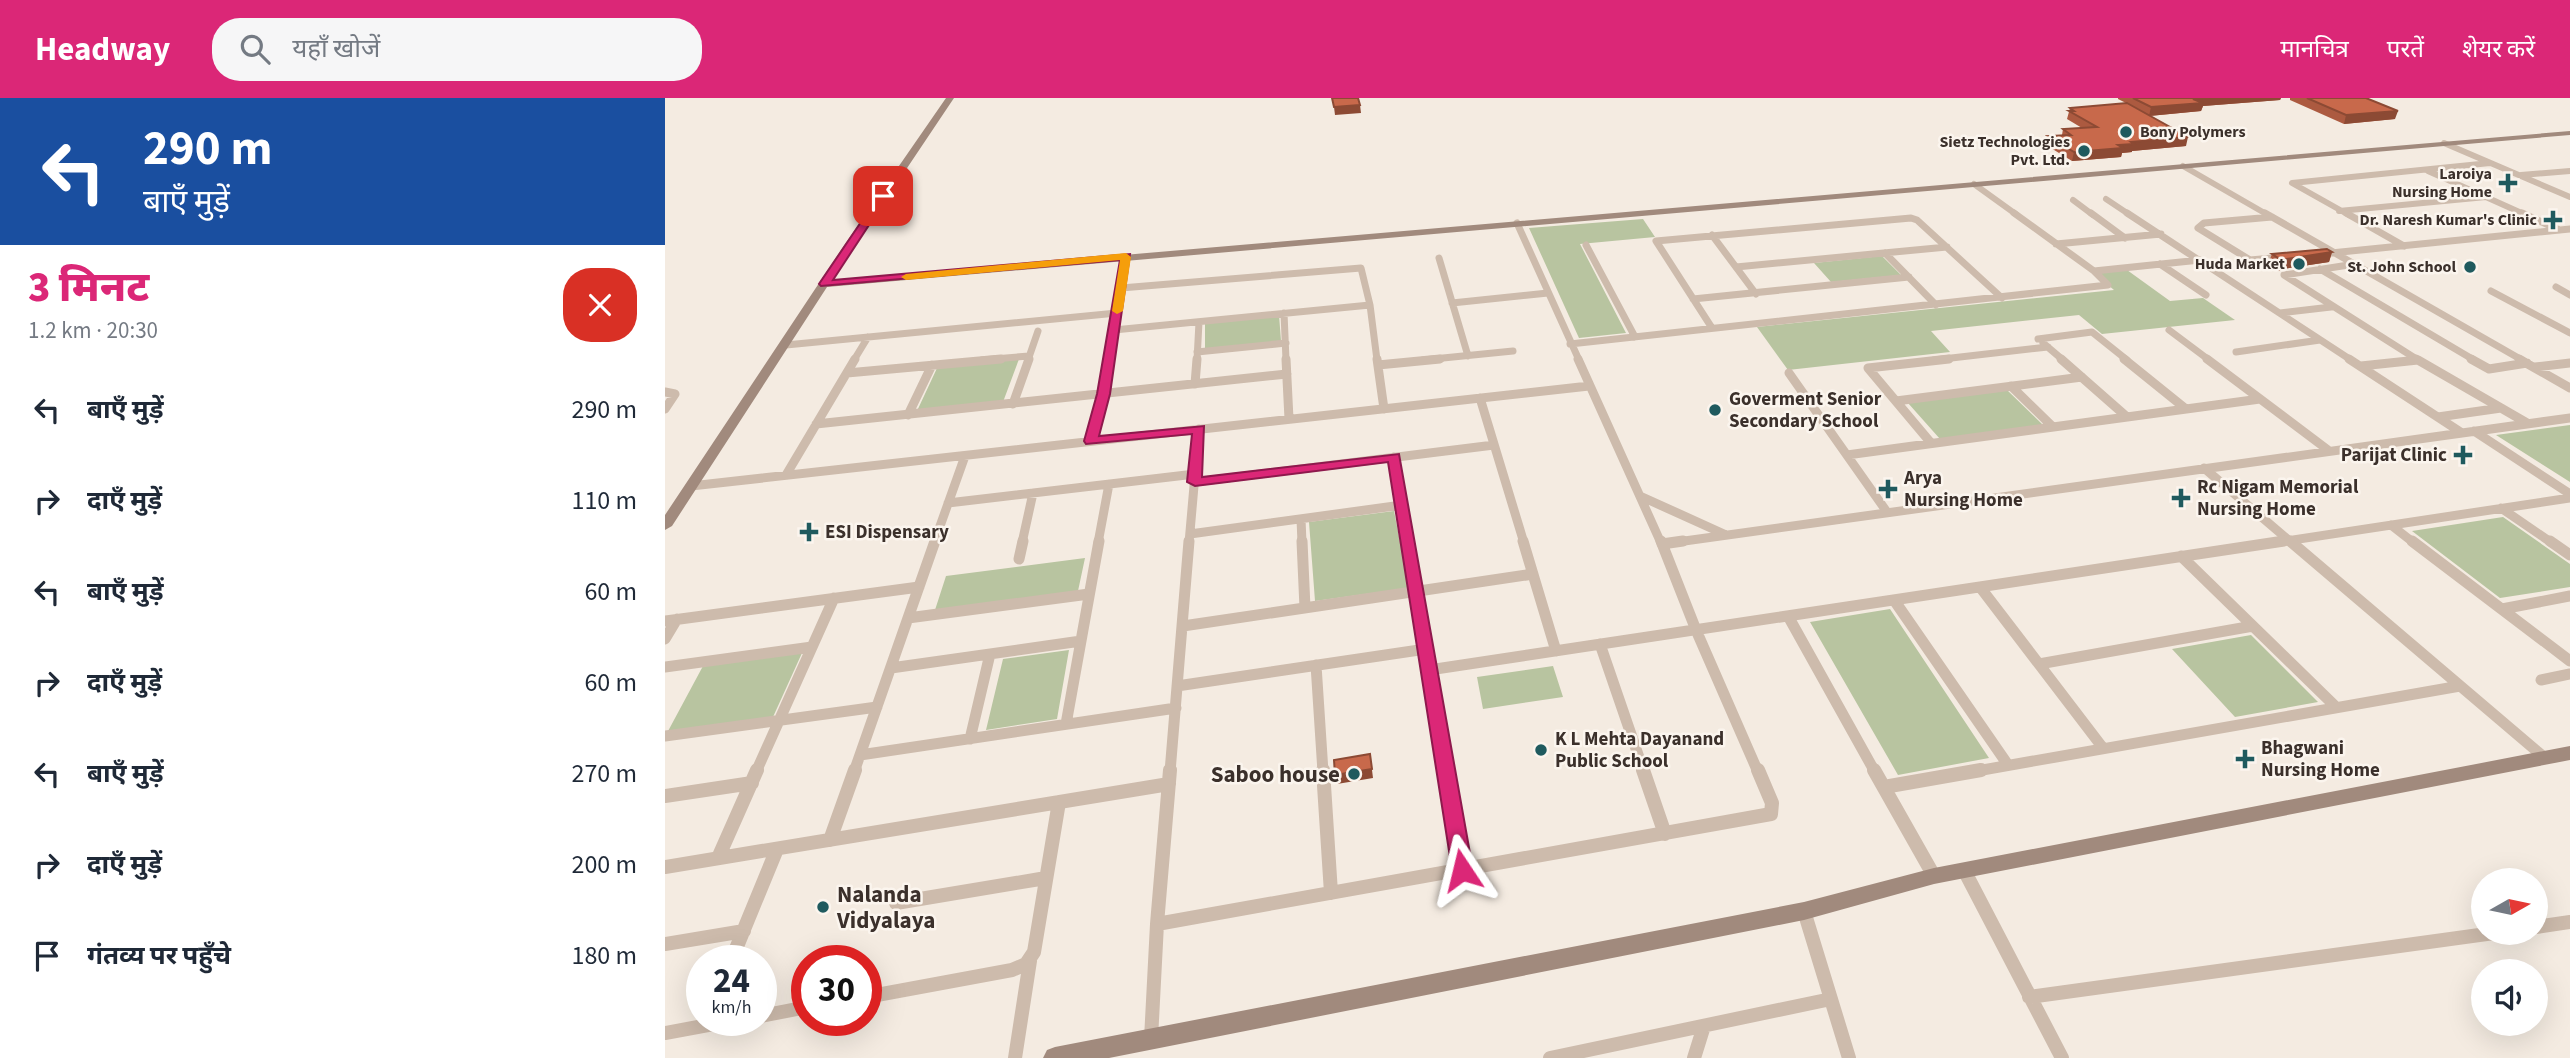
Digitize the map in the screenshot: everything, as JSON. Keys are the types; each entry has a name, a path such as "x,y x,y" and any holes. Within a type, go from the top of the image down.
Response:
{"street":[{"path":"665,526 950,98"},
{"path":"824,284 2570,132"},
{"path":"2444,143 2570,195"},
{"path":"2404,247 2292,183 2490,163"},
{"path":"2183,166 2570,388"},
{"path":"2425,169 2560,230"},
{"path":"2519,175 2570,171"},
{"path":"1570,344 2108,285 2094,271 1974,184"},
{"path":"2338,211 2486,197"},
{"path":"2106,199 2462,433"},
{"path":"2073,200 2125,237"},
{"path":"2272,217 2204,223 2198,228 2250,260 2296,256"},
{"path":"1712,328 1656,241 1911,218 1917,220 2002,298"},
{"path":"1157,924 1771,814 1773,808 1662,544 1517,223"},
{"path":"2309,255 2570,229"},
{"path":"2056,244 2161,234"},
{"path":"1711,235 1756,294"},
{"path":"1586,245 1635,337"},
{"path":"1736,267 1947,247"},
{"path":"1885,253 1936,305"},
{"path":"1091,441 1104,394 1126,257"},
{"path":"1439,258 1468,356"},
{"path":"2094,271 2200,260"},
{"path":"2160,264 2206,295"},
{"path":"2354,264 2284,275 2418,360 2527,423"},
{"path":"1121,288 1357,267 1364,271 1384,409"},
{"path":"2320,269 2489,369 2570,363"},
{"path":"1693,299 1909,278"},
{"path":"2570,286 2556,287 2570,295"},
{"path":"2491,291 2570,333"},
{"path":"1452,303 1548,293"},
{"path":"1114,330 1370,305"},
{"path":"2280,313 2331,307"},
{"path":"786,345 1117,313"},
{"path":"1284,313 1289,419"},
{"path":"1195,384 1199,322"},
{"path":"2169,330 2328,450"},
{"path":"1013,404 1038,331"},
{"path":"2127,417 2038,339 2092,332 2186,409"},
{"path":"786,475 868,337"},
{"path":"2235,352 2320,340"},
{"path":"1197,352 1286,343"},
{"path":"1931,443 1868,368 2048,347"},
{"path":"1378,365 1513,351"},
{"path":"847,373 1029,356"},
{"path":"2361,366 2418,360"},
{"path":"908,415 932,365"},
{"path":"1789,373 1887,512"},
{"path":"816,424 1287,374"},
{"path":"1896,401 2082,377"},
{"path":"691,486 1589,386"},
{"path":"2011,386 2053,427"},
{"path":"665,392 675,394 665,409"},
{"path":"1480,398 1556,651"},
{"path":"1847,455 2260,399"},
{"path":"2438,417 2501,408"},
{"path":"1662,544 2570,418"},
{"path":"1151,1039 1157,924 1199,429"},
{"path":"2473,431 2570,496"},
{"path":"948,503 1494,445"},
{"path":"830,840 965,456"},
{"path":"1394,457 1462,870"},
{"path":"2204,468 2546,758"},
{"path":"1066,724 1109,484"},
{"path":"1019,559 1033,493"},
{"path":"1640,496 1724,534"},
{"path":"1429,670 2570,496"},
{"path":"1190,534 1402,505"},
{"path":"2501,508 2570,555"},
{"path":"1301,519 1305,608"},
{"path":"2391,525 2570,661"},
{"path":"2181,556 2336,707"},
{"path":"1182,626 1533,574"},
{"path":"665,639 671,620 919,587"},
{"path":"1980,587 2103,748"},
{"path":"908,618 1089,594"},
{"path":"2502,609 2570,596"},
{"path":"718,858 834,598"},
{"path":"1893,600 2008,765"},
{"path":"1789,616 1934,876"},
{"path":"2039,664 2253,626"},
{"path":"891,668 1081,641"},
{"path":"1601,644 1665,834"},
{"path":"665,667 812,647"},
{"path":"1177,686 1426,649"},
{"path":"970,739 990,654"},
{"path":"1316,666 1331,893"},
{"path":"2541,680 2570,674"},
{"path":"1884,786 2461,686"},
{"path":"665,736 877,707"},
{"path":"860,755 1176,708"},
{"path":"1055,1058 1804,911 1934,876 2570,753"},
{"path":"665,796 752,783"},
{"path":"665,867 1169,784"},
{"path":"1015,1058 1059,802"},
{"path":"738,945 777,849"},
{"path":"1964,870 2062,1058"},
{"path":"896,903 1046,878"},
{"path":"1804,911 1849,1058"},
{"path":"2548,925 2570,922"},
{"path":"665,944 744,931"},
{"path":"2029,996 2471,936"},
{"path":"882,994 1023,968 1030,961"},
{"path":"1550,1058 1831,999"},
{"path":"1694,1058 1704,1026"},
{"path":"665,1033 686,1028"}],"green space":[{"path":"1643,219 1655,237 1580,244 1626,333 1579,338 1529,228"},
{"path":"1882,256 1901,275 1831,282 1814,263"},
{"path":"2127,270 2170,301 2203,298 2235,320 2102,334 2079,315 1931,331 1950,352 1788,370 1757,327 2114,290 2094,273"},
{"path":"1279,315 1281,341 1205,349 1205,323"},
{"path":"1019,359 1003,402 917,411 938,366"},
{"path":"2007,390 2043,425 1940,439 1908,403"},
{"path":"2570,425 2570,482 2496,435"},
{"path":"1394,511 1409,588 1315,601 1309,522"},
{"path":"2503,517 2570,564 2570,587 2500,598 2412,531"},
{"path":"1085,558 1078,591 935,610 946,576"},
{"path":"1890,609 1989,758 1898,775 1810,622"},
{"path":"2251,635 2318,702 2235,717 2172,649"},
{"path":"1069,650 1057,719 986,730 1003,659"},
{"path":"802,653 773,717 667,733 703,666"},
{"path":"1553,666 1563,697 1483,709 1477,677"}],"building":[{"path":"1332,98 1358,98 1360,105 1334,107"},
{"path":"2133,98 2209,98 2193,99 2203,103 2151,107"},
{"path":"2307,98 2366,98 2398,111 2346,115"},
{"path":"2127,103 2188,137 2131,142 2134,144 2118,145 2123,148 2074,152 2048,136 2071,135 2063,129 2097,127 2069,111 2074,111 2070,108"},
{"path":"2327,249 2332,252 2283,261 2272,254"},
{"path":"1370,754 1372,769 1335,775 1334,760"}],"slow traffic":[{"path":"906,277 1126,257 1117,311"}],"place":[{"name":"Bony Polymers","path":"2126,132"},
{"name":"Sietz Technologies Pvt. Ltd.","path":"2084,151"},
{"name":"Laroiya Nursing Home","path":"2508,183"},
{"name":"Dr. Naresh Kumar's Clinic","path":"2553,220"},
{"name":"Huda Market","path":"2299,264"},
{"name":"St. John School","path":"2470,267"},
{"name":"Goverment Senior Secondary School","path":"1715,410"},
{"name":"Parijat Clinic","path":"2463,455"},
{"name":"Arya Nursing Home","path":"1888,489"},
{"name":"Rc Nigam Memorial Nursing Home","path":"2181,498"},
{"name":"ESI Dispensary","path":"809,532"},
{"name":"K L Mehta Dayanand Public School","path":"1541,750"},
{"name":"Bhagwani Nursing Home","path":"2245,759"},
{"name":"Saboo house","path":"1354,774"},
{"name":"Nalanda Vidyalaya","path":"823,907"}],"route":[{"path":"883,196 824,284 1126,257 1104,394 1091,441 1199,429 1195,482 1394,457 1462,870"}]}
